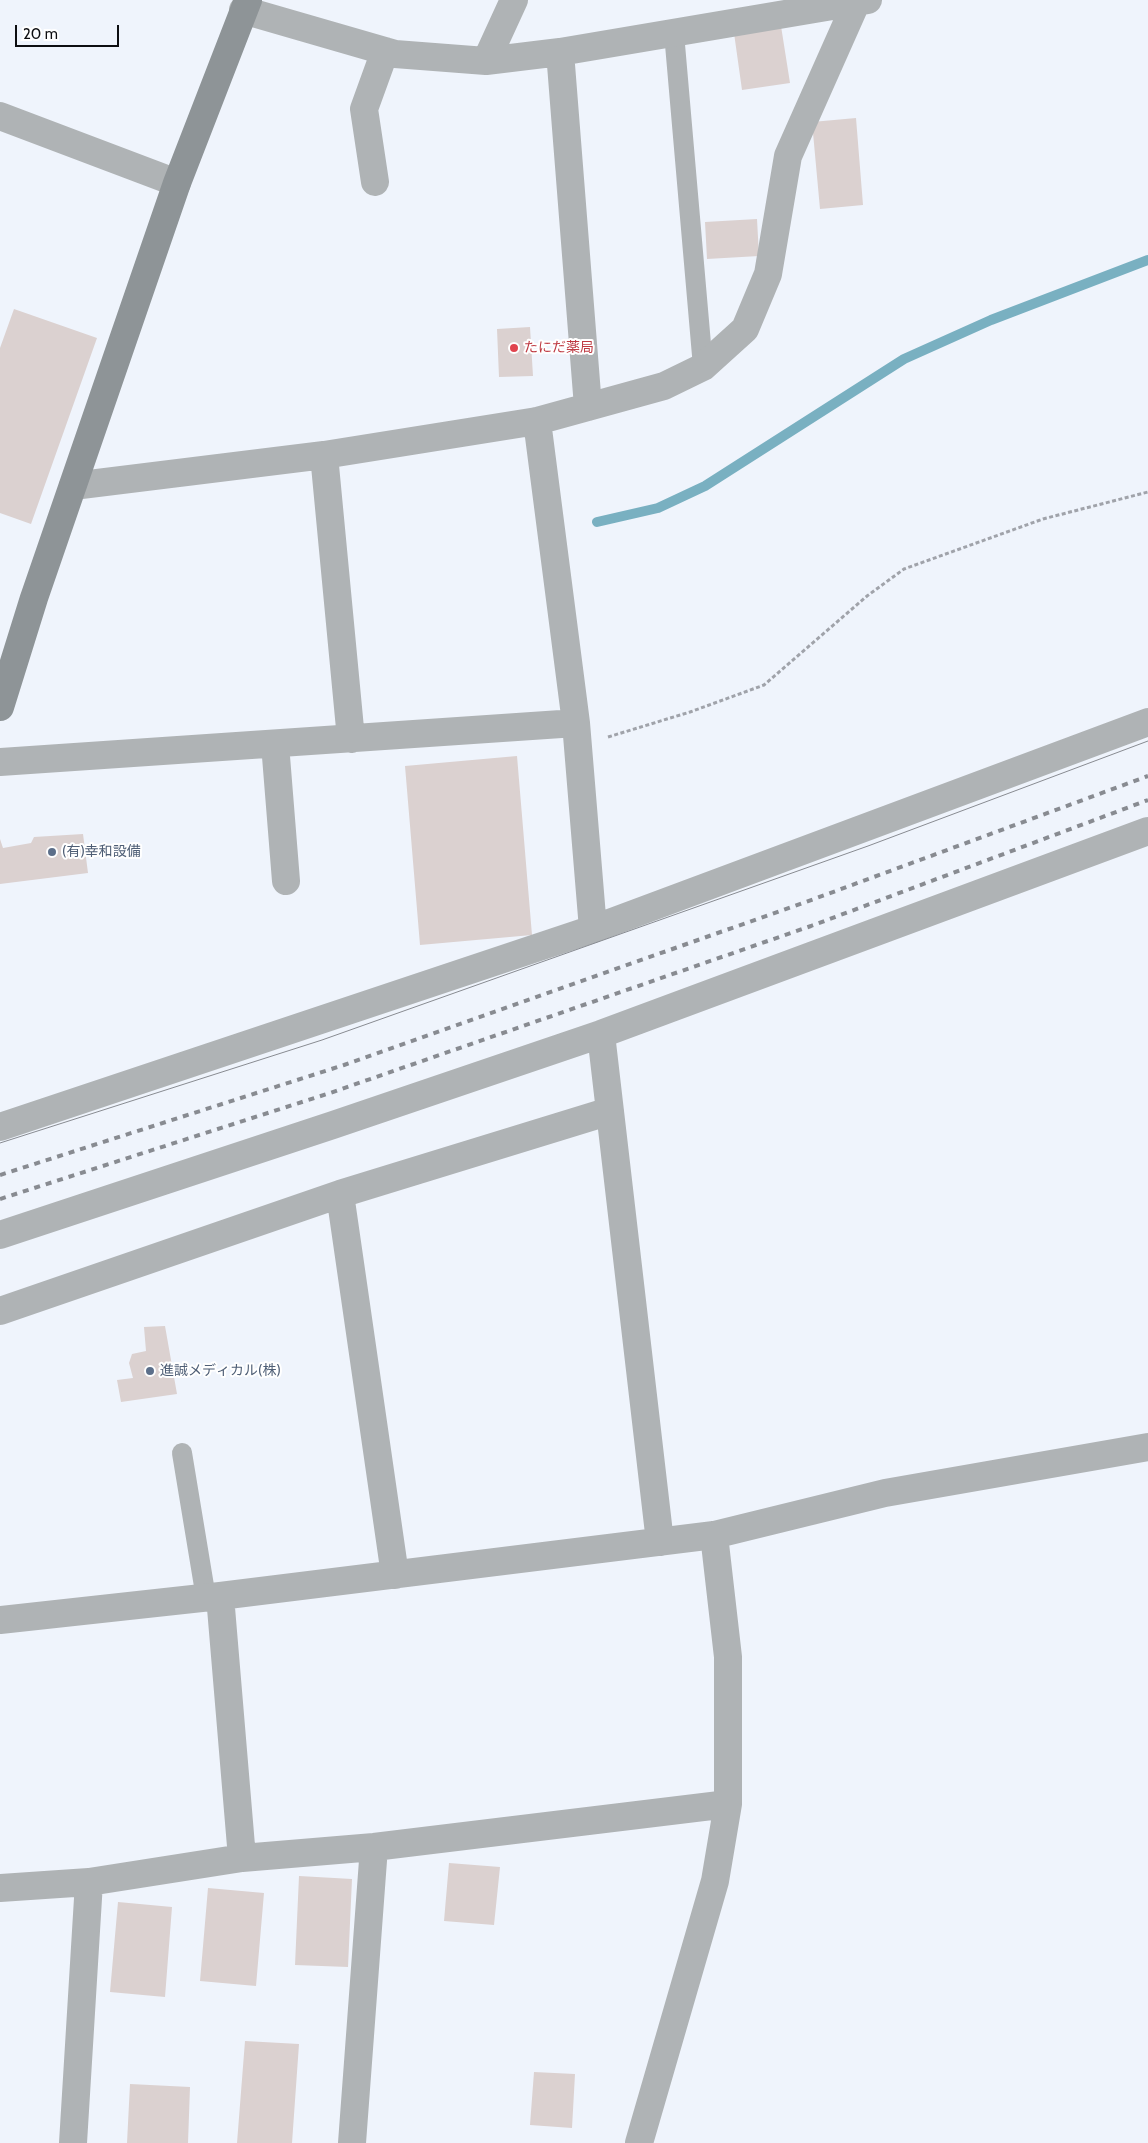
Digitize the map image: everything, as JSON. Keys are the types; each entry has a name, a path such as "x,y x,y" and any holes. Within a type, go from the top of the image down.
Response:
{"street":[{"path":"486,61 514,0"},
{"path":"0,707 73,486 177,183 245,5 395,54 486,61 560,52 860,1"},
{"path":"73,486 324,455 536,421 664,386 704,367 745,329 768,274 788,156 860,1"},
{"path":"375,182 364,109 385,51"},
{"path":"560,52 588,407"},
{"path":"0,116 177,183"},
{"path":"536,421 577,734 594,929"},
{"path":"324,455 351,739"},
{"path":"0,1127 594,929 1148,722"},
{"path":"0,762 351,739 577,734"},
{"path":"275,744 286,881"},
{"path":"0,1235 601,1034 1148,831"},
{"path":"601,1034 660,1542"},
{"path":"0,1311 340,1194 610,1111"},
{"path":"340,1194 395,1575"},
{"path":"0,1620 213,1597 714,1535 885,1493 1148,1447"},
{"path":"639,2143 715,1881 728,1804 728,1657 714,1535"},
{"path":"213,1597 242,1858"},
{"path":"0,1888 89,1882 242,1858 374,1847 728,1804"},
{"path":"352,2143 374,1847"},
{"path":"74,2143 89,1882"}],"lane":[{"path":"674,33 704,367"},
{"path":"182,1453 213,1597"}],"path":[{"path":"577,734 681,714 764,685 867,596 904,569 1044,519 1148,492"}],"building":[{"path":"781,26 790,83 742,90 734,33"},
{"path":"856,118 863,205 820,209 812,122"},
{"path":"757,219 759,256 707,259 705,222"},
{"path":"14,309 97,338 31,524 0,513 0,348"},
{"path":"530,327 533,376 499,377 497,329"},
{"path":"517,756 532,935 420,945 405,766"},
{"path":"83,834 88,873 0,884 0,839 3,848 31,843 34,837"},
{"path":"165,1326 177,1394 121,1402 117,1380 133,1378 129,1363 132,1354 146,1351 144,1327"},
{"path":"449,1863 500,1867 494,1925 444,1921"},
{"path":"299,1876 352,1879 348,1967 295,1965"},
{"path":"208,1888 264,1893 256,1986 200,1981"},
{"path":"118,1902 172,1907 165,1997 110,1992"},
{"path":"245,2041 299,2044 292,2143 237,2143"},
{"path":"534,2072 575,2074 572,2128 530,2125"},
{"path":"130,2084 190,2087 188,2143 127,2143"}],"waterway":[{"path":"597,522 658,508 705,486 904,359 991,320 1148,260"}],"tram line":[{"path":"0,1143 322,1040 868,846 1148,741"}],"railway":[{"path":"0,1175 344,1065 814,899 1148,776"},
{"path":"0,1199 330,1093 811,926 1148,800"}],"place":[{"name":"たにだ薬局","path":"514,348"},
{"name":"(有)幸和設備","path":"52,852"},
{"name":"進誠メディカル(株)","path":"150,1371"}]}
